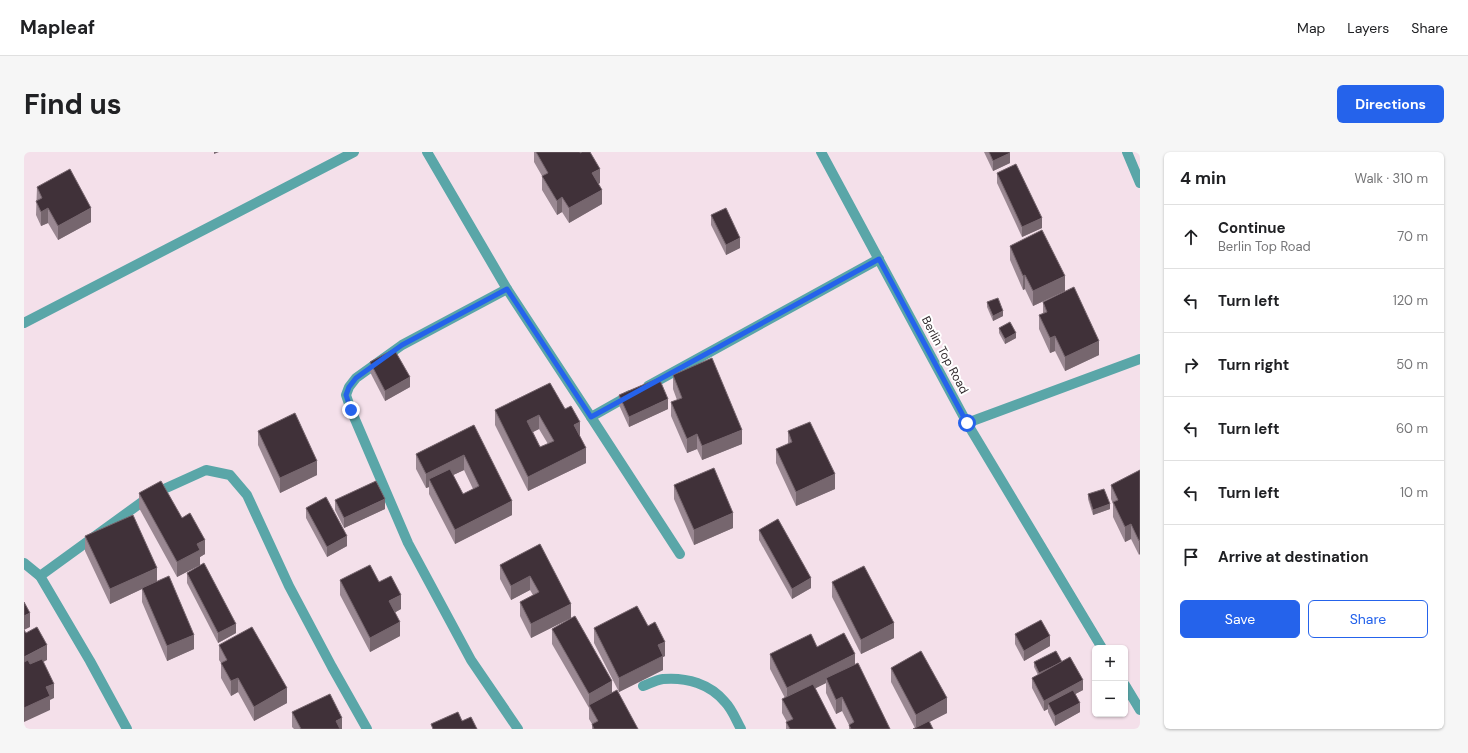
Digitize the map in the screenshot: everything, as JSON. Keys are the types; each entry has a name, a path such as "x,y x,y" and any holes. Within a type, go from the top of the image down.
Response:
{"street":[{"path":"24,323 354,152"},
{"path":"427,152 507,289 680,554"},
{"name":"Berlin Top Road","path":"821,152 967,423 1100,645"},
{"path":"1127,152 1140,184"},
{"path":"591,417 879,259"},
{"path":"507,289 402,345 356,378 349,387 346,395 408,543 471,660 518,729"},
{"path":"967,423 1140,359"},
{"path":"40,576 153,494 206,470 230,475 247,495 289,586 367,729"},
{"path":"24,563 40,576 90,661 127,729"},
{"path":"643,686 662,680 681,679 701,684 713,690 726,702 741,729"},
{"path":"1128,690 1140,710"}],"building":[{"path":"536,152 590,152 600,169 592,173 602,190 569,208 562,197 557,201 542,176 548,173"},
{"path":"989,152 1009,152 1010,153 993,161"},
{"path":"1016,164 1042,218 1022,227 997,173"},
{"path":"70,169 91,208 58,226 48,208 41,212 36,201 42,198 37,187"},
{"path":"726,208 740,238 726,245 711,215"},
{"path":"1042,230 1065,276 1033,291 1025,275 1023,276 1010,246"},
{"path":"1074,287 1099,341 1065,357 1055,336 1050,338 1039,315 1047,312 1043,302"},
{"path":"998,298 1003,311 993,316 987,302"},
{"path":"1010,322 1016,333 1005,339 999,328"},
{"path":"394,349 410,377 385,391 370,362"},
{"path":"712,358 742,430 702,446 697,434 687,439 671,402 682,398 673,375"},
{"path":"659,378 668,399 629,417 619,395"},
{"path":"550,383 565,409 571,406 580,422 574,425 586,448 528,477 495,410","holes":["539,415 554,441 540,447 527,421"]},
{"path":"295,413 317,461 280,478 258,431"},
{"path":"810,422 835,474 796,492 776,449 792,442 788,431"},
{"path":"474,425 512,501 455,530 429,479 450,469 463,494 479,486 464,455 426,474 416,454"},
{"path":"714,468 733,513 694,530 674,485"},
{"path":"1140,470 1139,541 1131,524 1125,527 1113,502 1118,500 1111,485"},
{"path":"161,481 182,518 190,513 205,540 197,544 200,550 177,562 139,493"},
{"path":"376,481 385,499 344,518 335,500"},
{"path":"1104,489 1110,504 1093,510 1088,494"},
{"path":"326,497 347,536 327,547 306,508"},
{"path":"133,515 157,568 110,589 85,536"},
{"path":"778,519 811,578 792,589 759,530"},
{"path":"540,544 571,604 531,624 520,602 539,592 530,576 511,586 500,565"},
{"path":"204,563 236,624 218,633 187,573"},
{"path":"370,565 379,582 391,576 401,595 389,601 400,622 370,638 340,580"},
{"path":"864,566 894,623 861,640 832,582"},
{"path":"169,576 194,635 167,646 142,588"},
{"path":"24,602 30,613 24,616"},
{"path":"637,606 648,626 655,622 665,642 658,645 663,656 619,678 594,628"},
{"path":"575,616 612,681 589,694 552,629"},
{"path":"1041,620 1050,636 1024,651 1015,634"},
{"path":"37,627 47,645 24,657 24,630 26,633"},
{"path":"252,627 287,688 254,707 238,678 231,681 221,663 227,660 219,645"},
{"path":"844,633 855,654 787,688 770,654 811,634 817,647"},
{"path":"921,651 947,698 916,715 891,668"},
{"path":"1056,651 1062,662 1039,673 1034,662"},
{"path":"1070,657 1083,680 1044,701 1032,678"},
{"path":"42,659 54,684 46,687 50,696 24,708 24,662 28,660 30,664"},
{"path":"858,663 890,729 851,729 849,725 854,722 842,697 836,700 826,678"},
{"path":"813,684 836,729 790,729 786,722 793,719 782,699"},
{"path":"617,690 638,729 594,729 592,724 598,721 589,705"},
{"path":"1073,690 1080,703 1055,716 1048,703"},
{"path":"330,694 342,718 336,721 340,729 301,729 292,712"},
{"path":"458,712 462,721 471,717 477,729 433,729 431,724"},
{"path":"929,721 933,729 913,729"}],"route":[{"path":"351,410 346,395 349,387 356,378 402,345 507,289 591,417 879,259 967,423"}]}
